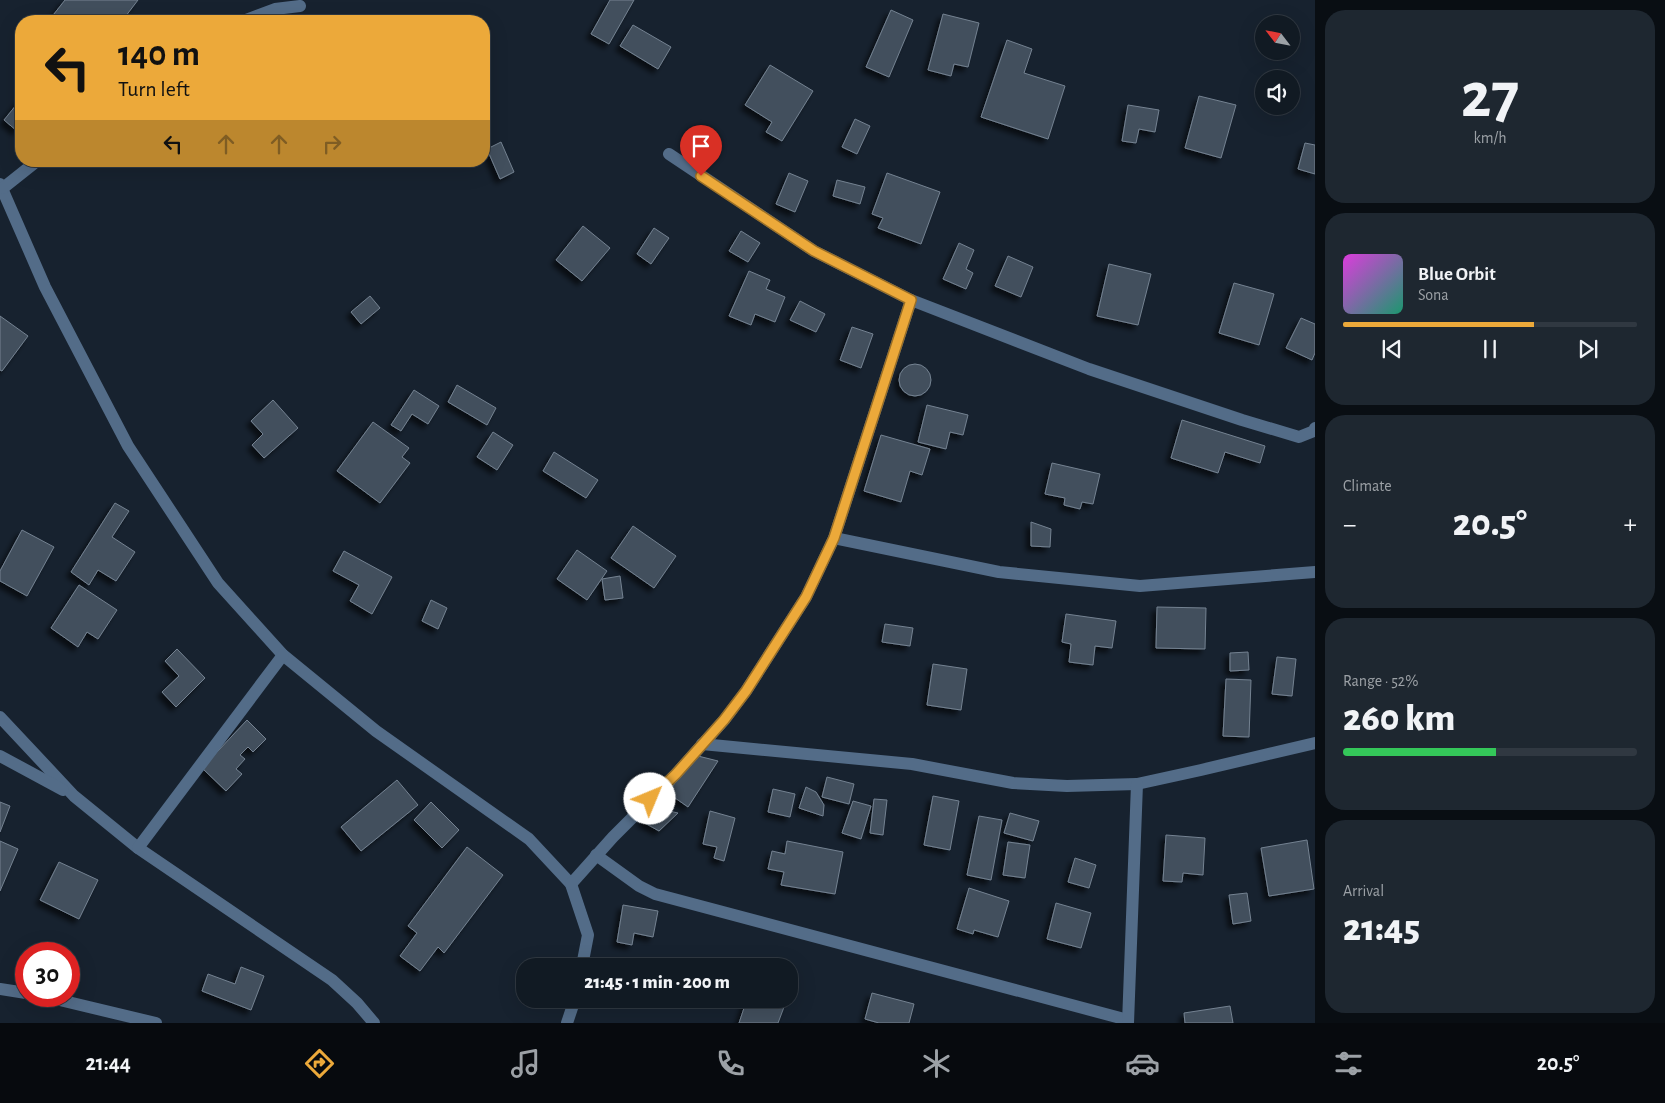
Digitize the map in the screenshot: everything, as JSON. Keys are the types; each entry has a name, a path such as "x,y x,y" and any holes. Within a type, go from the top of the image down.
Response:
{"street":[{"path":"258,15 274,9 300,6"},
{"path":"669,154 814,251 911,300 1089,368 1242,420 1299,437 1314,431 1315,428"},
{"path":"29,167 2,186 45,287 128,446 218,583 283,655 376,731 529,839 571,884 588,935 584,958"},
{"path":"571,884 596,855 676,774 730,712 772,652 806,597 834,538 911,300"},
{"path":"834,538 999,572 1140,586 1315,572"},
{"path":"138,848 283,655"},
{"path":"0,717 74,796 138,848 332,980 357,1003 374,1023"},
{"path":"702,744 912,764 1013,783 1067,786 1137,784 1315,743"},
{"path":"0,756 74,796"},
{"path":"596,855 639,886 655,894 1128,1021 1137,784"},
{"path":"0,989 15,991"},
{"path":"80,1005 156,1023"},
{"path":"567,1023 572,1008"}],"building":[{"path":"65,0 138,0 127,15 53,15"},
{"path":"610,0 634,0 609,44 591,34"},
{"path":"891,10 913,20 889,77 866,67"},
{"path":"943,14 979,23 968,67 954,64 951,76 928,70"},
{"path":"633,25 671,47 658,69 620,46"},
{"path":"1007,40 1032,49 1024,73 1065,86 1048,139 981,117"},
{"path":"770,65 813,91 782,141 766,132 772,122 745,105"},
{"path":"1199,96 1236,105 1221,158 1185,148"},
{"path":"1128,105 1159,110 1155,132 1139,129 1136,143 1122,141"},
{"path":"15,106 15,129 4,120"},
{"path":"855,119 870,126 857,154 842,147"},
{"path":"501,142 514,172 500,179 490,156 490,148"},
{"path":"1305,143 1315,145 1315,174 1298,169"},
{"path":"789,173 808,181 795,212 776,204"},
{"path":"887,173 940,192 921,244 878,228 883,218 872,214"},
{"path":"837,180 865,187 860,204 833,196"},
{"path":"583,226 610,248 582,281 556,260"},
{"path":"654,228 669,238 651,264 637,254"},
{"path":"741,231 760,243 748,262 729,251"},
{"path":"959,243 974,250 966,269 973,273 966,289 943,279"},
{"path":"1008,256 1033,267 1021,297 995,286"},
{"path":"1109,264 1151,274 1138,325 1097,316"},
{"path":"749,271 770,280 766,289 785,297 775,322 755,314 751,325 729,316"},
{"path":"1234,283 1274,294 1259,345 1219,333"},
{"path":"370,296 380,308 361,324 351,312"},
{"path":"800,301 825,314 816,332 790,320"},
{"path":"0,316 28,336 2,371 0,370"},
{"path":"1301,318 1315,324 1315,353 1312,360 1286,348"},
{"path":"852,327 873,334 861,368 840,360"},
{"path":"915,364 921,365 926,369 930,374 930,386 926,391 921,395 915,396 909,395 904,391 900,386 899,380 900,374 904,369 909,365"},
{"path":"457,385 496,408 487,425 448,402"},
{"path":"414,390 439,406 428,424 412,414 401,431 391,425"},
{"path":"273,400 298,428 264,458 252,445 263,434 251,421"},
{"path":"927,405 968,415 963,435 950,432 946,449 918,442"},
{"path":"1182,420 1265,446 1260,463 1225,452 1218,473 1171,458"},
{"path":"373,422 409,448 402,457 410,463 380,503 337,471"},
{"path":"493,432 513,445 497,470 477,457"},
{"path":"881,435 930,449 922,475 910,471 901,502 864,491"},
{"path":"554,452 598,480 586,498 543,471"},
{"path":"1052,463 1100,474 1093,504 1082,502 1080,509 1064,505 1065,498 1045,494"},
{"path":"115,503 129,511 112,537 135,552 116,581 98,570 89,585 71,572"},
{"path":"1031,522 1051,529 1050,547 1031,546"},
{"path":"633,526 676,556 654,588 611,558"},
{"path":"22,530 54,547 27,596 0,581 0,571"},
{"path":"577,550 607,571 587,600 557,579"},
{"path":"344,551 392,577 372,614 350,601 359,585 333,571"},
{"path":"620,576 623,598 605,600 602,579"},
{"path":"79,585 117,610 98,639 87,632 78,647 51,628"},
{"path":"431,600 447,608 438,629 422,621"},
{"path":"1157,607 1206,608 1205,649 1156,648"},
{"path":"1066,614 1116,621 1112,648 1095,646 1093,665 1069,662 1071,644 1062,642"},
{"path":"885,624 913,628 910,646 882,642"},
{"path":"177,649 205,678 176,707 162,692 179,676 165,661"},
{"path":"1248,652 1249,670 1230,671 1230,653"},
{"path":"1277,657 1296,659 1292,696 1272,694"},
{"path":"933,664 967,669 961,710 927,705"},
{"path":"1226,679 1251,680 1249,737 1223,736"},
{"path":"247,720 266,739 253,752 248,747 240,755 245,759 236,769 242,774 226,791 202,768"},
{"path":"694,755 718,761 688,807 668,793"},
{"path":"827,777 854,784 849,804 822,797"},
{"path":"397,780 418,805 361,851 341,827"},
{"path":"806,787 816,792 824,805 823,816 799,808"},
{"path":"773,789 795,794 790,817 768,812"},
{"path":"933,796 959,801 950,850 924,845"},
{"path":"874,799 887,800 883,835 870,833"},
{"path":"853,801 871,806 861,839 842,833"},
{"path":"0,802 10,806 0,832"},
{"path":"431,802 459,830 442,848 414,820"},
{"path":"651,807 678,813 659,831 643,822"},
{"path":"710,811 735,818 724,861 714,858 717,847 703,844"},
{"path":"1010,813 1039,821 1033,841 1004,833"},
{"path":"979,816 1002,820 991,880 967,875"},
{"path":"1166,835 1205,838 1203,875 1183,873 1182,882 1163,881"},
{"path":"1307,840 1314,889 1269,896 1261,848"},
{"path":"0,841 18,849 0,891"},
{"path":"787,841 843,852 835,894 781,885 784,872 768,869 772,851 785,854"},
{"path":"1008,842 1030,845 1025,878 1003,875"},
{"path":"467,847 503,875 444,953 438,947 420,971 400,956 417,933 408,926"},
{"path":"1075,858 1096,865 1089,888 1068,882"},
{"path":"59,862 98,880 79,919 40,900"},
{"path":"969,888 1009,901 998,937 974,930 973,934 957,929"},
{"path":"1247,893 1251,921 1233,924 1229,895"},
{"path":"1056,903 1091,913 1081,948 1047,939"},
{"path":"623,905 658,911 653,937 634,933 632,945 617,942"},
{"path":"241,967 264,976 251,1010 202,991 208,974 235,984"},
{"path":"872,993 914,1004 909,1023 879,1023 865,1019"},
{"path":"1230,1006 1233,1023 1185,1023 1184,1013"},
{"path":"744,1008 784,1008 778,1023 739,1023"}],"route":[{"path":"650,799 676,774 724,720 746,691 806,597 834,538 911,300 814,251 701,176"}]}
